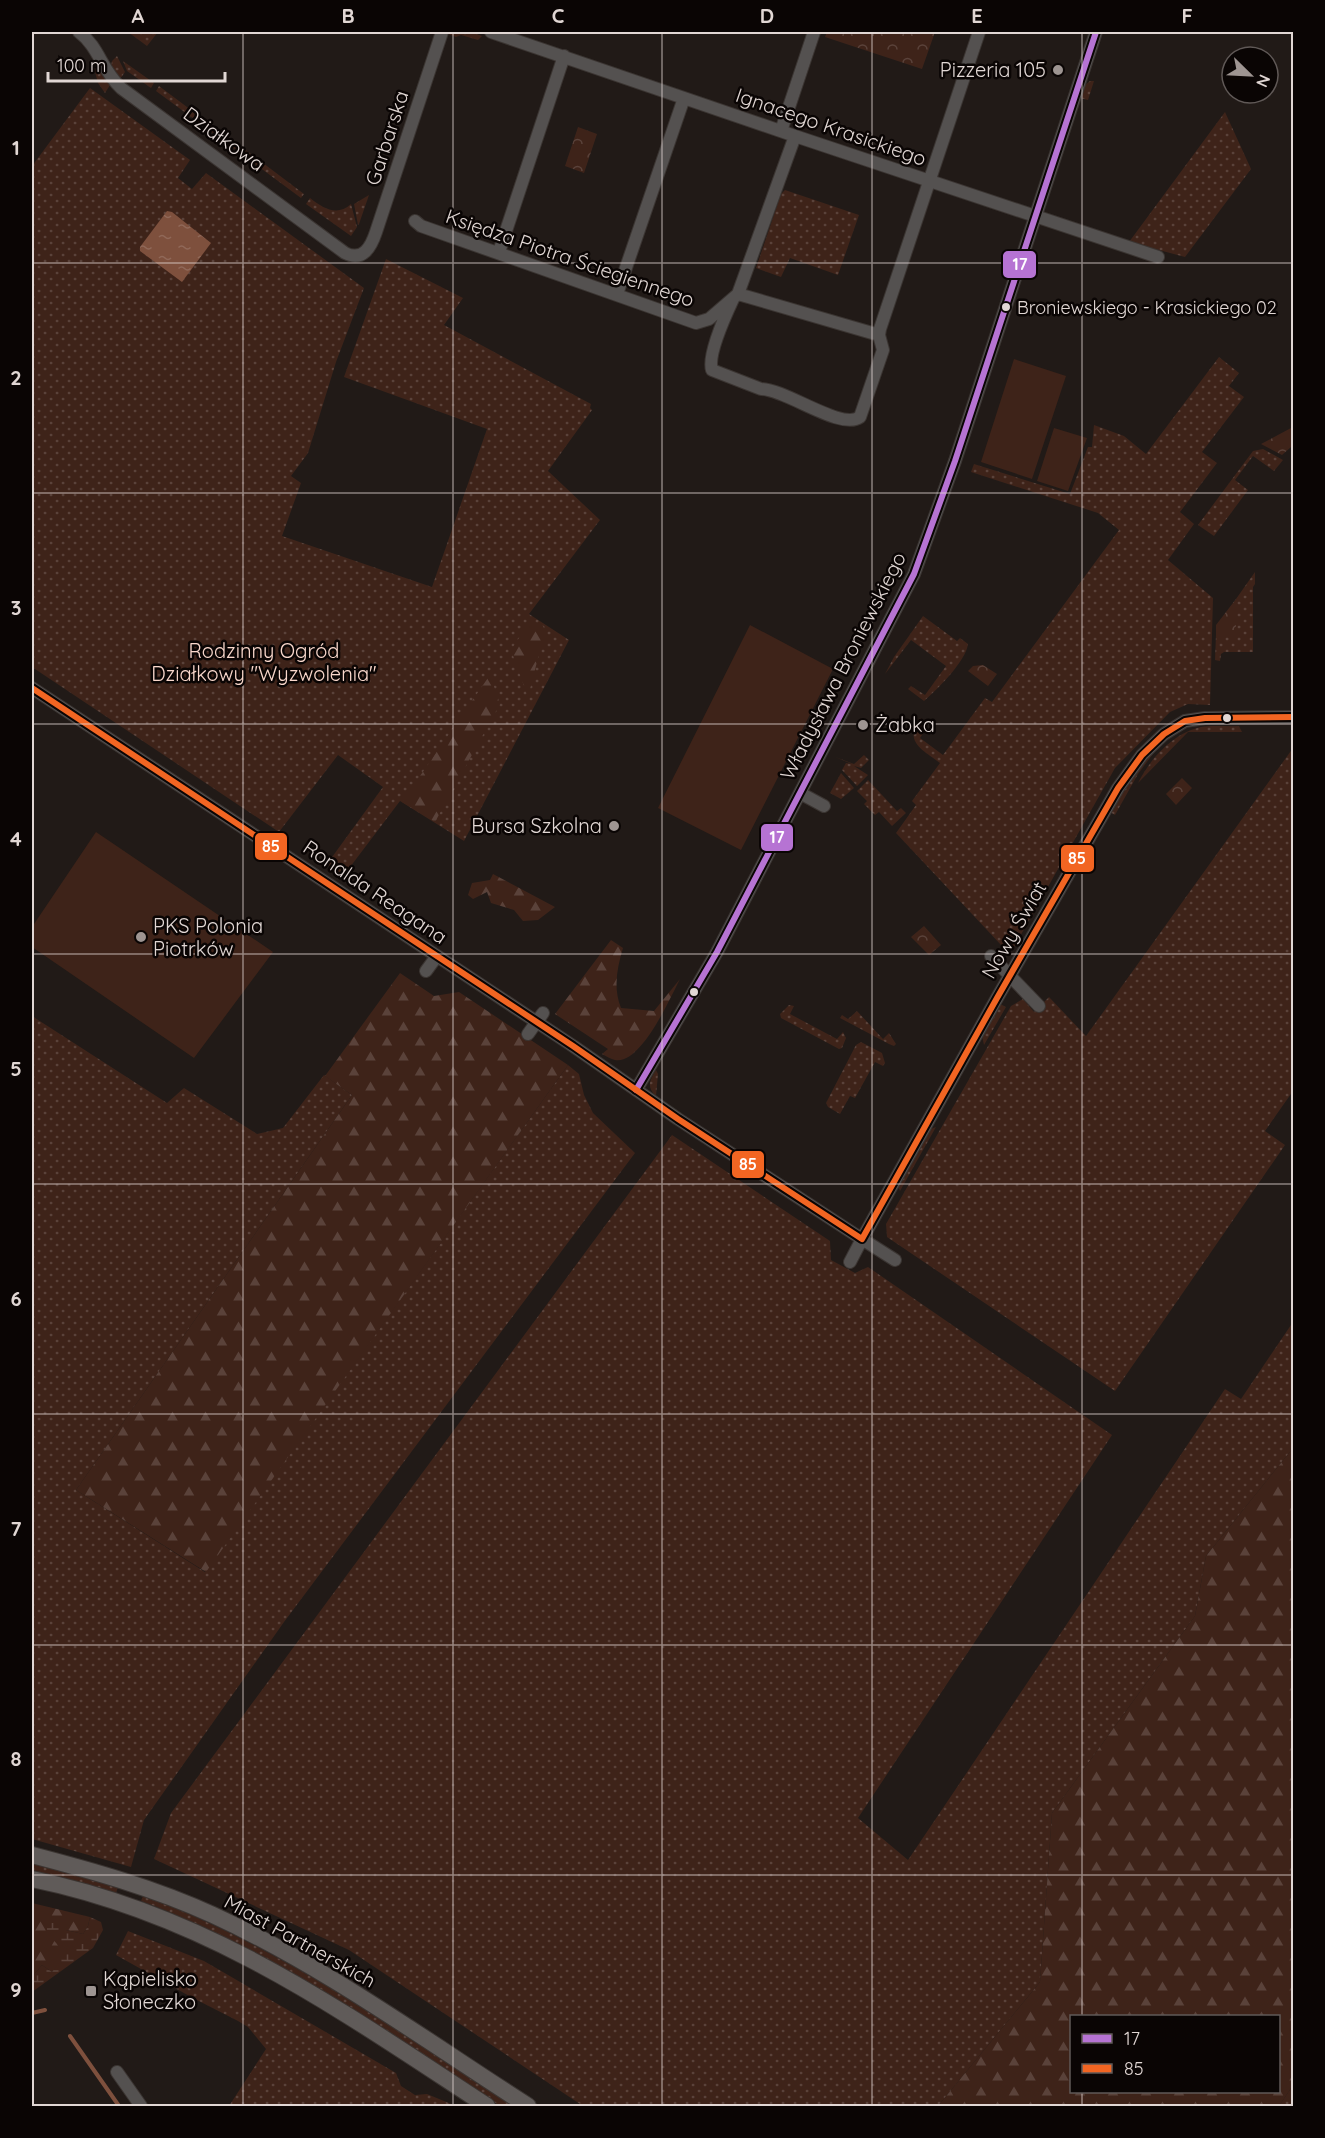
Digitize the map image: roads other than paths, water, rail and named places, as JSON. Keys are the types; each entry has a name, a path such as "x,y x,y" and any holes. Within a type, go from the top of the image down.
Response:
{"main road":[{"name":"Miast Partnerskich","path":"32,1855 147,1888 210,1913 246,1931 336,1982 528,2106"},
{"name":"Miast Partnerskich","path":"32,1879 98,1895 140,1909 235,1950 316,1996 487,2106"}],"street":[{"name":"Działkowa","path":"79,32 90,42 106,72 121,88 345,253 356,256 364,253"},
{"name":"Garbarska","path":"364,253 372,244 442,32"},
{"name":"Ignacego Krasickiego","path":"491,32 1158,257"},
{"path":"781,131 814,32"},
{"path":"795,136 720,333 710,367 723,375 796,399 802,405 821,412 845,419 858,419 862,415 883,350 879,335 979,32"},
{"name":"Władysława Broniewskiego","path":"636,1090 710,966 914,574 955,461 1096,32"},
{"path":"499,252 564,56"},
{"path":"617,294 684,98"},
{"name":"Księdza Piotra Ściegiennego","path":"415,221 421,226 692,322 700,323 709,319 736,296"},
{"path":"736,296 879,335"},
{"path":"700,323 720,333"},
{"name":"Ronalda Reagana","path":"32,688 436,956 540,1018 636,1090"},
{"name":"Nowy Świat","path":"850,1262 1009,976 1122,782 1142,755 1164,734 1180,724 1197,719 1293,717"},
{"path":"800,793 824,806"},
{"path":"426,971 436,956"},
{"path":"991,956 1039,1006"},
{"path":"528,1034 540,1018"},
{"path":"636,1090 895,1260"},
{"path":"117,2072 141,2106"}],"water":[{"path":"167,211 172,212 211,243 182,282 140,251 140,247"}],"waterway":[{"path":"32,2013 45,2010"},
{"path":"70,2036 119,2106"}],"place":[{"name":"Pizzeria 105","path":"1058,70"},
{"name":"Broniewskiego - Krasickiego 02","path":"1006,307"},
{"name":"Żabka","path":"863,725"},
{"name":"Bursa Szkolna","path":"614,826"},
{"name":"PKS Polonia Piotrków","path":"141,937"},
{"name":"Kąpielisko Słoneczko","path":"91,1991"}],"park label":[{"name":"Rodzinny Ogród Działkowy \"Wyzwolenia\"","path":"264,662"}]}
